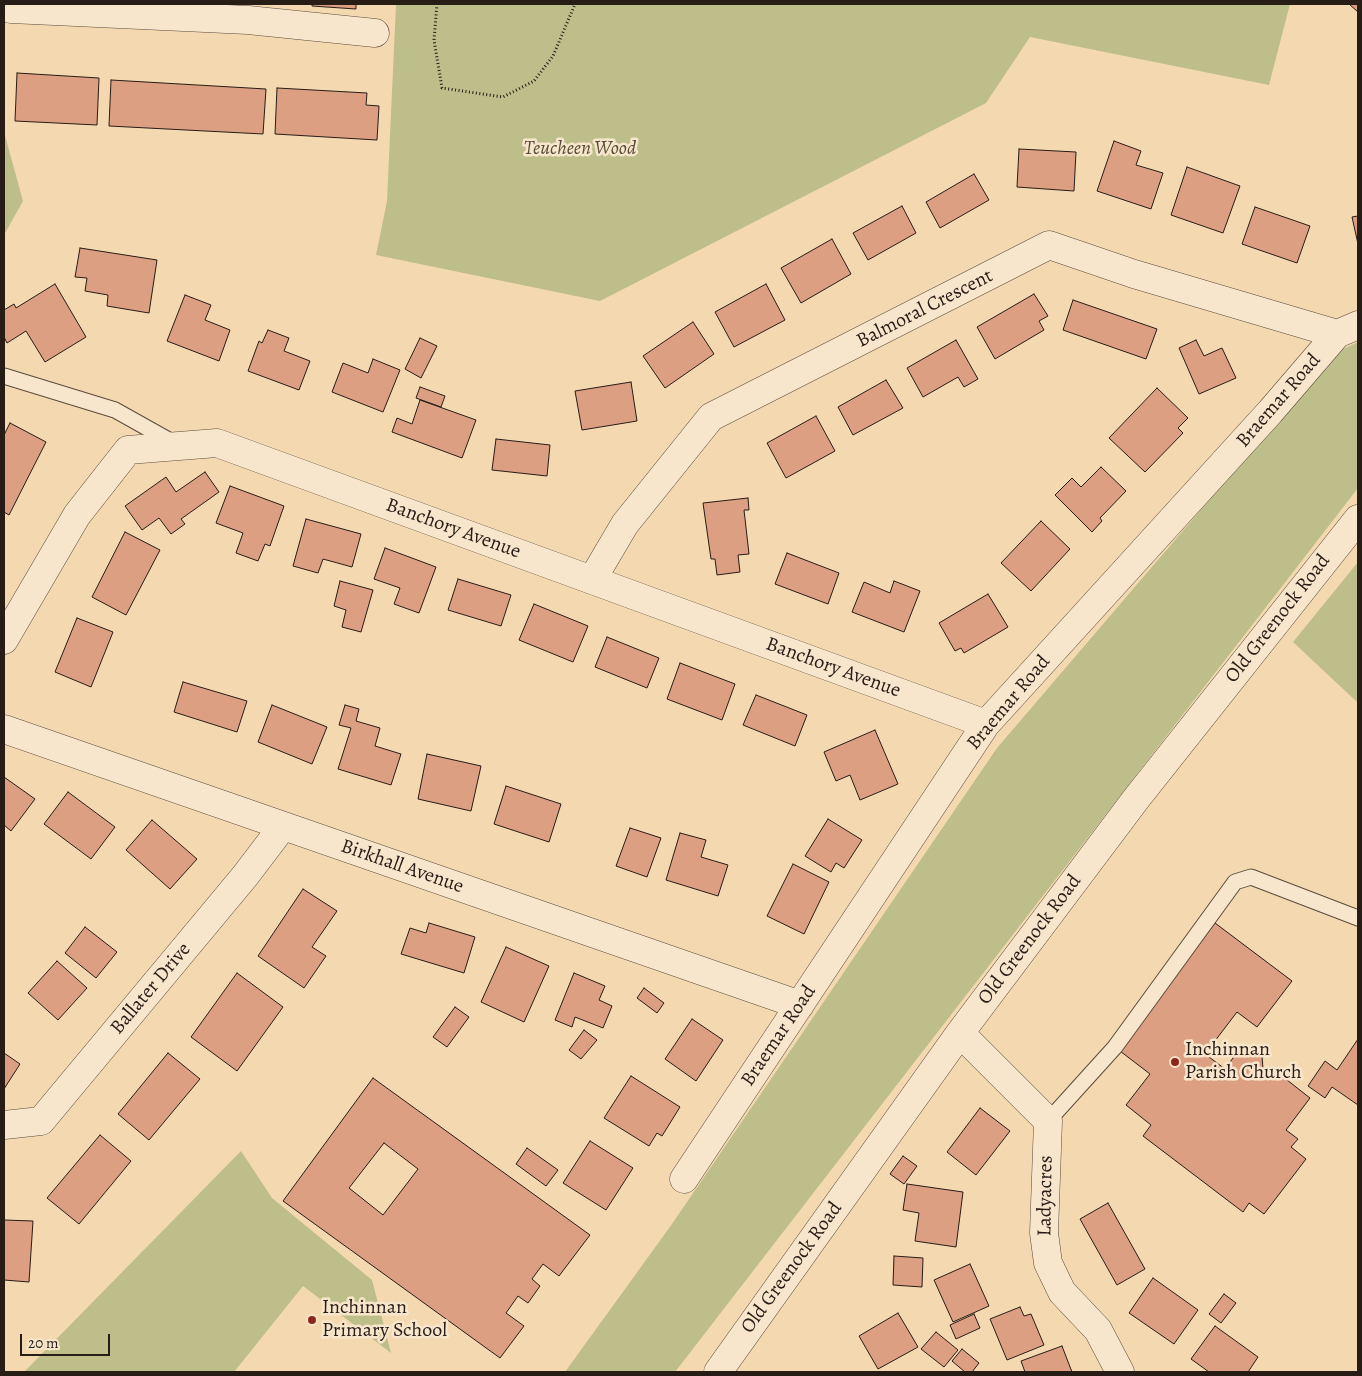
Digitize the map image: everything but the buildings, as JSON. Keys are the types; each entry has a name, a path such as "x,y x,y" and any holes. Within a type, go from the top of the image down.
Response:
{"street":[{"path":"11,9 249,12 375,33"},
{"name":"Balmoral Crescent","path":"592,580 625,524 712,417 1049,245 1134,274 1348,329"},
{"name":"Braemar Road","path":"684,1179 986,724 1348,329"},
{"name":"Banchory Avenue","path":"4,640 77,515 128,450 217,443 986,724"},
{"name":"Old Greenock Road","path":"718,1372 960,1033 1136,799 1358,519"},
{"name":"Birkhall Avenue","path":"4,728 800,1004"},
{"name":"Ballater Drive","path":"4,1125 41,1121 246,876 283,826"},
{"path":"960,1033 1048,1121"},
{"name":"Ladyacres","path":"1048,1121 1044,1233 1048,1263 1062,1292 1098,1330 1120,1372"}],"lane":[{"path":"4,376 115,410 178,446"},
{"path":"1048,1121 1115,1047 1235,882 1251,877 1358,918"}],"path":[{"path":"437,4 434,40 442,88 503,97 534,81 548,62 575,4"}],"green space":[{"name":"Teucheen Wood","path":"396,4 1290,4 1269,85 1030,37 986,103 600,301 376,255 387,201"},
{"path":"4,132 23,201 4,235"},
{"path":"1358,342 1358,488 675,1372 565,1372 672,1224 997,748 1335,353"},
{"path":"1358,562 1358,703 1293,642"},
{"path":"241,1151 272,1198 372,1280 391,1353 303,1286 234,1372 24,1372"}],"place":[{"name":"Inchinnan Parish Church","path":"1175,1062"},
{"name":"Inchinnan Primary School","path":"312,1320"}]}
